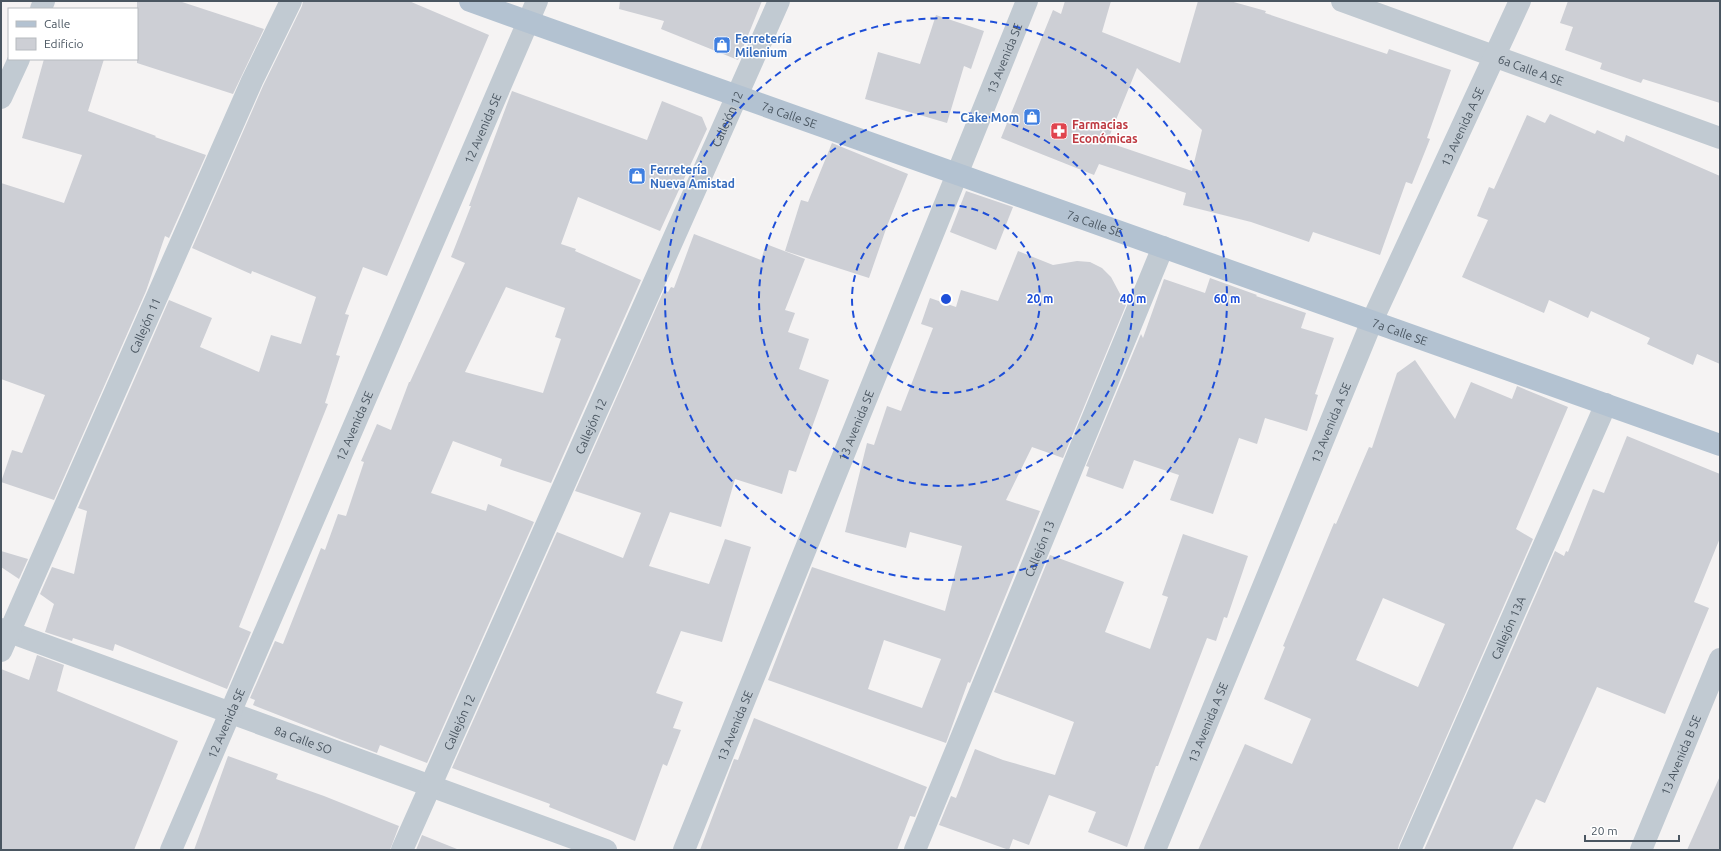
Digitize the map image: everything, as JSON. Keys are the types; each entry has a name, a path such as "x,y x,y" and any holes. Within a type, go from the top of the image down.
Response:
{"main road":[{"name":"7a Calle SE","path":"470,1 1720,445"}],"street":[{"name":"Callejón 11","path":"4,637 252,81 291,1"},
{"name":"12 Avenida SE","path":"171,850 537,1"},
{"name":"Callejón 12","path":"402,850 779,1"},
{"name":"13 Avenida SE","path":"684,850 1026,1"},
{"name":"6a Calle A SE","path":"1342,1 1720,138"},
{"name":"13 Avenida A SE","path":"1155,850 1372,321 1520,1"},
{"path":"1,98 18,60"},
{"name":"Callejón 13","path":"915,850 1163,247"},
{"name":"Callejón 13A","path":"1410,850 1606,404"},
{"name":"8a Calle SO","path":"4,637 230,712 606,850"},
{"name":"13 Avenida B SE","path":"1641,850 1720,659"}],"building":[{"path":"137,1 179,1 264,29 233,94 137,63"},
{"path":"303,1 409,1 489,35 387,276 363,267 345,314 349,315 336,355 340,356 325,403 328,404 239,627 251,632 227,689 115,644 113,651 73,638 72,641 45,632 54,604 40,594 52,567 74,574 87,511 78,508 169,300 212,318 200,347 259,372 271,335 301,344 316,297 252,271 251,274 192,248 263,86 302,6"},
{"name":"Ferretería Milenium","path":"620,1 762,1 738,60 661,29 664,21 619,9"},
{"path":"1065,1 1111,1 1102,32 1180,63 1198,1 1230,1 1266,11 1265,13 1387,54 1389,49 1451,70 1427,138 1430,139 1412,184 1406,182 1380,255 1313,232 1309,242 1251,222 1183,205 1186,193 1099,164 1094,175 1001,138 1053,10 1061,14","holes":["1137,68 1202,130 1192,171 1107,142"]},
{"path":"1568,1 1720,1 1720,103 1643,79 1641,83 1600,69 1602,63 1565,50 1573,27 1560,23"},
{"path":"936,15 984,31 971,69 964,66 947,123 865,99 878,52 920,64"},
{"path":"44,60 104,60 88,111 206,155 169,238 165,236 146,291 54,500 1,482 12,450 22,453 45,395 1,379 1,183 64,203 82,155 22,138"},
{"path":"512,91 647,140 662,101 702,117 707,129 660,231 578,197 561,244 576,249 575,251 641,280 551,483 500,466 502,459 453,441 431,493 486,511 488,504 534,522 427,763 380,745 377,753 253,705 255,700 250,698 275,641 283,644 321,548 325,550 338,514 346,516 364,462 361,461 377,424 391,430 409,382 465,263 451,257 471,206 469,206","holes":["506,287 565,308 555,337 561,339 543,393 465,372"]},
{"path":"1550,114 1595,134 1597,130 1624,142 1626,135 1720,176 1720,364 1697,354 1693,365 1647,344 1650,338 1591,311 1588,318 1549,300 1544,313 1462,277 1488,220 1477,216 1489,187 1494,189 1527,115 1545,123"},
{"path":"832,143 908,174 887,226 869,278 785,251 801,200 808,202"},
{"path":"966,191 1013,207 996,250 950,232"},
{"path":"694,234 761,260 766,244 805,259 785,310 795,313 788,332 809,339 799,369 829,380 796,472 789,470 782,494 735,479 721,527 670,512 649,566 709,584 725,539 751,547 722,642 681,631 656,693 683,702 673,728 681,730 667,766 663,764 635,841 549,807 550,804 452,768 557,532 623,558 641,513 575,491 664,290 668,292 671,287 674,288"},
{"path":"1018,251 1053,265 1077,261 1090,262 1102,268 1111,277 1126,305 1063,458 1032,447 1006,500 1040,511 970,683 968,682 946,743 768,680 812,567 945,611 962,546 910,532 906,548 845,532 867,443 874,445 887,406 901,411 933,328 921,324 930,298 956,307 961,290 998,301","holes":["884,640 941,659 922,708 868,689"]},
{"path":"1210,278 1306,313 1301,328 1334,338 1315,394 1318,395 1307,431 1265,418 1257,444 1239,438 1213,514 1170,500 1179,475 1134,460 1123,489 1086,476 1089,467 1086,466 1141,334 1143,338 1164,279 1205,293"},
{"path":"1415,360 1455,419 1471,382 1512,399 1517,386 1568,407 1516,529 1533,539 1398,850 1198,850 1245,744 1292,764 1311,719 1264,699 1285,647 1283,646 1334,523 1336,524 1369,447 1372,448 1397,373","holes":["1383,598 1445,624 1418,687 1356,660"]},
{"path":"1627,436 1720,474 1720,538 1694,602 1709,608 1665,714 1597,687 1545,803 1536,799 1512,850 1424,850 1555,551 1564,556 1566,551 1568,552 1593,489 1604,493"},
{"path":"1183,534 1248,556 1227,618 1224,617 1216,641 1207,638 1158,766 1156,766 1127,847 1088,832 1096,812 1049,795 1029,845 1013,839 1009,850 939,825 951,796 956,798 975,749 1003,760 1055,775 1074,722 994,692 1050,555 1124,582 1105,632 1150,649 1168,597 1162,595"},
{"path":"1,551 28,559 19,579 1,567"},
{"path":"37,655 64,665 57,691 178,741 134,850 1,850 1,669 29,680"},
{"path":"754,718 927,787 915,817 910,816 897,850 700,850 734,759 738,760"},
{"path":"228,756 278,774 276,779 324,796 399,826 390,850 194,850"},
{"path":"1720,776 1720,850 1687,850"},
{"path":"422,835 457,849 416,850"}],"place":[{"name":"Ferretería Milenium","path":"722,45"},
{"name":"Cake Mom","path":"1032,117"},
{"name":"Farmacias Económicas","path":"1059,131"},
{"name":"Ferretería Nueva Amistad","path":"637,176"}]}
